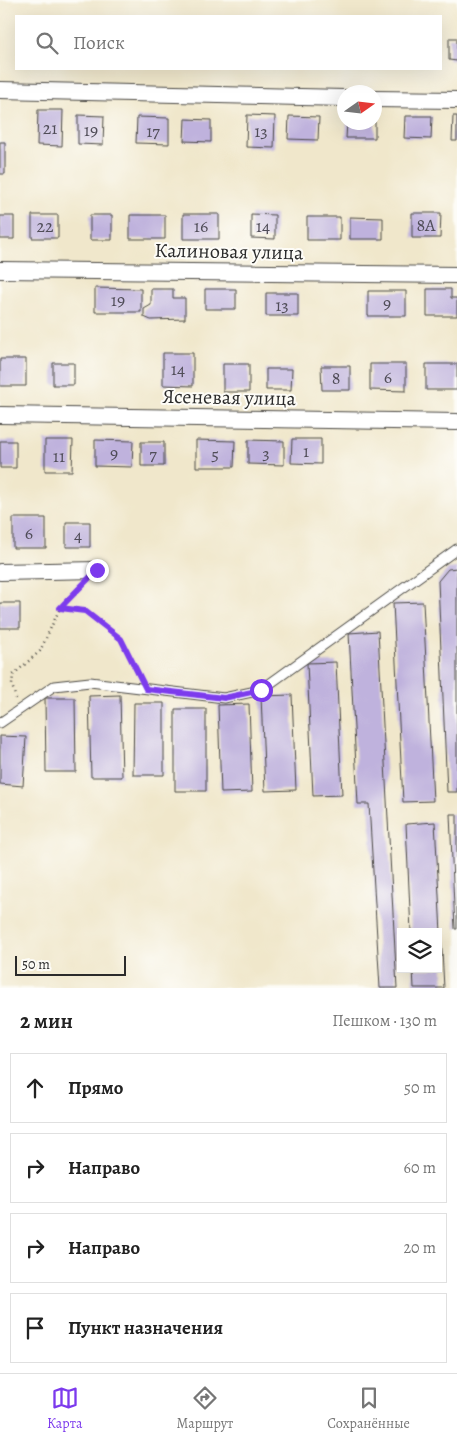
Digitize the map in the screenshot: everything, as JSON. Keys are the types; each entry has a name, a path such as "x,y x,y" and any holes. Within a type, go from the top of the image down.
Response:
{"street":[{"path":"0,90 337,98"},
{"path":"382,99 457,100"},
{"name":"Калиновая улица","path":"0,270 457,275"},
{"name":"Ясеневая улица","path":"0,415 457,422"},
{"path":"0,572 97,570"}],"lane":[{"path":"0,722 54,686 90,682 224,698 261,690 457,550"}],"path":[{"path":"19,710 12,685 13,675 40,652 60,608 97,570"},
{"path":"60,608 85,611 121,639 146,689"}],"building":[{"path":"449,38 457,38 457,61 449,60"},
{"path":"38,110 63,110 62,146 37,145"},
{"path":"78,115 104,116 103,145 78,144"},
{"path":"247,115 275,116 274,148 246,147"},
{"path":"289,116 319,117 318,140 288,139"},
{"path":"405,116 432,116 431,139 404,138"},
{"path":"453,116 457,116 457,141 452,141"},
{"path":"137,117 169,118 169,144 136,143"},
{"path":"185,119 211,120 211,142 184,141"},
{"path":"346,130 375,130 375,138 346,138"},
{"path":"0,142 5,142 5,174 0,174"},
{"path":"412,213 441,213 440,238 412,238"},
{"path":"183,214 219,214 219,239 183,239"},
{"path":"251,214 275,215 275,239 251,238"},
{"path":"32,215 58,215 58,238 32,238"},
{"path":"90,215 112,215 112,240 90,240"},
{"path":"130,215 165,215 165,239 130,239"},
{"path":"0,216 14,216 14,239 0,239"},
{"path":"307,217 340,217 340,240 307,240"},
{"path":"350,217 383,218 383,239 350,239"},
{"path":"95,288 141,289 141,312 95,312"},
{"path":"151,289 173,289 173,298 185,298 185,319 151,320 144,317 144,309 151,305"},
{"path":"205,289 236,289 236,309 205,309"},
{"path":"427,289 451,289 451,298 457,298 457,316 427,316"},
{"path":"368,291 406,291 406,316 368,316"},
{"path":"266,293 298,293 298,316 266,316"},
{"path":"163,353 193,353 193,386 163,385"},
{"path":"0,359 26,359 26,386 0,386"},
{"path":"53,363 74,363 74,385 53,385"},
{"path":"223,364 249,364 249,392 223,392"},
{"path":"370,364 406,364 406,391 370,390"},
{"path":"426,364 457,364 457,390 426,390"},
{"path":"321,366 350,366 350,390 322,390"},
{"path":"266,369 292,369 291,390 266,390"},
{"path":"292,439 321,439 321,464 291,463"},
{"path":"45,440 73,440 72,471 45,471"},
{"path":"95,440 133,441 132,467 95,466"},
{"path":"196,440 235,441 234,467 196,467"},
{"path":"248,440 284,441 284,465 248,464"},
{"path":"0,441 16,441 16,468 0,468"},
{"path":"141,442 164,442 164,466 141,466"},
{"path":"13,518 46,518 46,548 13,548"},
{"path":"66,522 90,522 90,547 66,547"},
{"path":"457,568 457,792 447,792 438,581 448,569"},
{"path":"423,602 433,801 403,802 393,603"},
{"path":"0,603 20,603 20,628 0,628"},
{"path":"378,631 397,988 380,988 369,804 358,804 349,633"},
{"path":"336,662 342,795 313,796 307,663"},
{"path":"120,695 122,777 91,777 89,696"},
{"path":"292,695 296,790 265,791 261,696"},
{"path":"45,698 75,698 76,772 46,772"},
{"path":"134,703 164,703 164,775 133,775"},
{"path":"249,704 252,792 221,793 218,705"},
{"path":"175,709 206,709 206,791 175,791"},
{"path":"0,736 26,737 23,786 0,784"},
{"path":"450,814 457,814 457,929 455,929"},
{"path":"435,822 441,928 411,928 406,824"},
{"path":"442,951 444,988 414,988 413,973 442,973"}],"route":[{"path":"97,570 60,608 85,611 121,639 146,689 224,698 261,690"}]}
